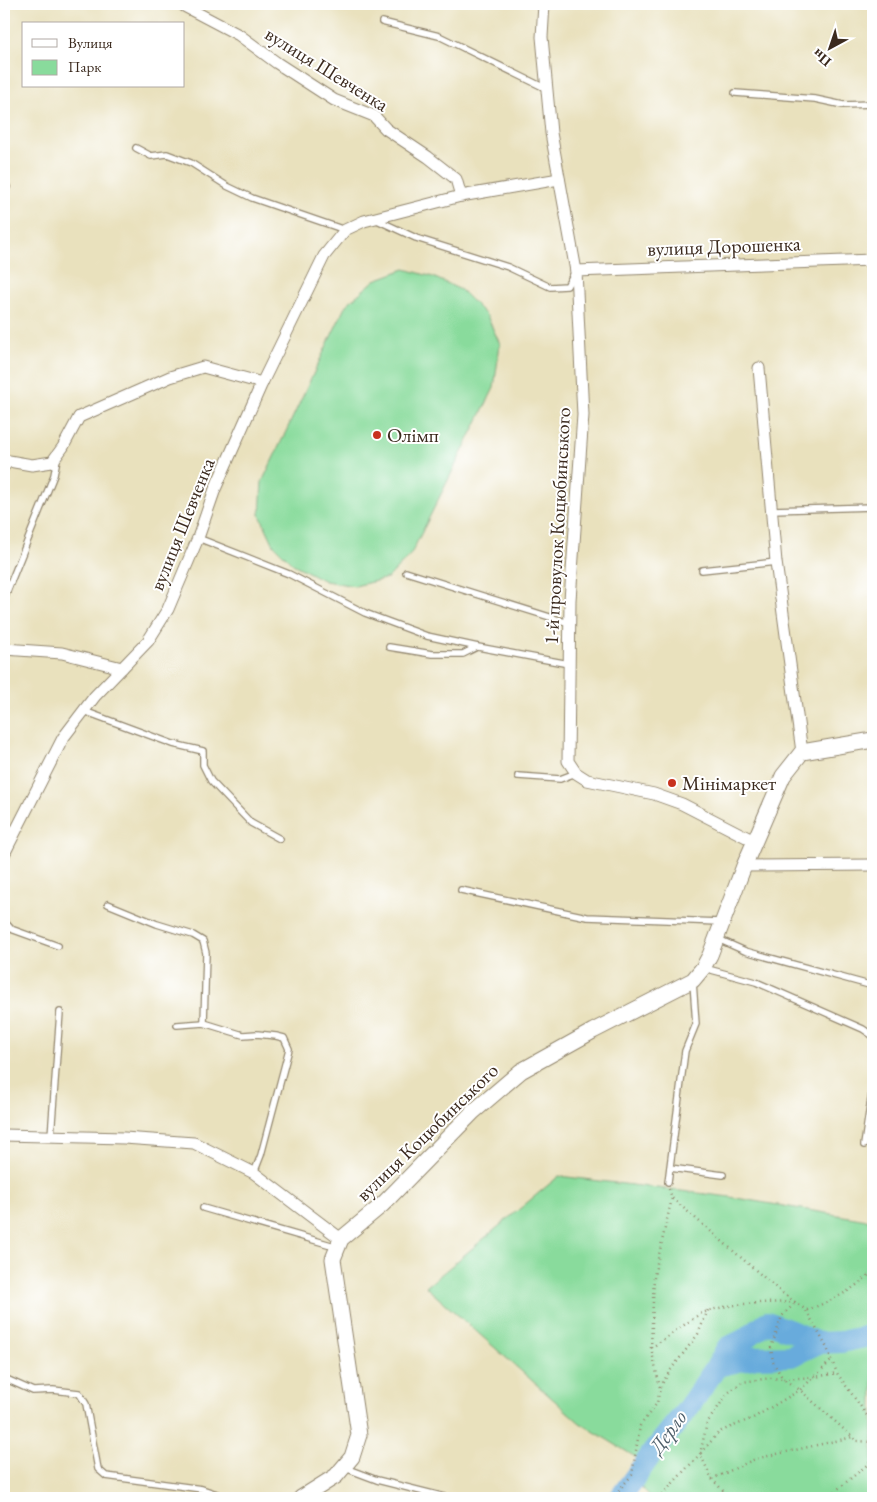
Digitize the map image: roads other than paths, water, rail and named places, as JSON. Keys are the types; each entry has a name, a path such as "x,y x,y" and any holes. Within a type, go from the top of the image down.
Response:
{"street":[{"name":"1-й провулок Коцюбинського","path":"544,4 542,37 551,134 576,271 583,415 569,623 568,761 576,773"},
{"name":"вулиця Шевченка","path":"184,6 239,35 334,100 374,116 386,129 428,157 456,179 461,196"},
{"name":"вулиця Шевченка","path":"4,854 63,738 84,711 148,641 168,609 198,538 215,489 262,384 324,256 345,230 364,221 461,196 559,179"},
{"name":"вулиця Дорошенка","path":"576,271 873,260"},
{"path":"4,466 9,461 32,465 52,462 58,455 79,417 170,377 203,367 262,384"},
{"path":"759,368 776,562 802,752 873,740"},
{"path":"4,649 62,653 122,668"},
{"name":"вулиця Коцюбинського","path":"339,1243 382,1205 473,1112 520,1071 693,980 703,968 754,840 783,776 802,752"},
{"path":"576,773 587,780 654,794 682,804 754,840"},
{"path":"744,866 873,865"},
{"path":"4,1134 194,1143 254,1173 339,1243 333,1259 359,1435 352,1457 344,1468 336,1476 301,1498"}],"lane":[{"path":"382,22 439,36 547,89"},
{"path":"735,93 815,98 843,105 873,104"},
{"path":"136,148 150,156 167,154 191,163 227,186 252,198 345,230"},
{"path":"374,219 416,238 508,267 550,287 567,286 576,271"},
{"path":"4,599 54,475 58,455"},
{"path":"772,510 873,506"},
{"path":"198,538 289,574 365,613 427,636 569,664"},
{"path":"702,570 776,562"},
{"path":"406,572 569,623"},
{"path":"389,648 440,654 464,654 478,647"},
{"path":"84,711 173,744 203,752 203,765 211,781 251,823 280,839"},
{"path":"518,776 560,778 576,773"},
{"path":"460,890 587,917 722,922"},
{"path":"108,904 203,940 206,953 204,1023"},
{"path":"4,921 11,929 58,946"},
{"path":"716,938 745,951 873,986"},
{"path":"703,968 756,982 863,1029 873,1036"},
{"path":"668,1182 685,1051 696,1024 693,980"},
{"path":"51,1136 60,1012"},
{"path":"177,1025 204,1023 243,1035 257,1034 284,1038 288,1049 262,1155 254,1173"},
{"path":"864,1145 873,1086"},
{"path":"670,1168 723,1175"},
{"path":"202,1208 339,1243"},
{"path":"4,1378 33,1391 79,1392 86,1404 98,1469 106,1476 202,1489 229,1498"},
{"path":"344,1468 377,1480 449,1498"}],"waterway":[{"name":"Дерло","path":"620,1498 653,1452 686,1411 727,1348 745,1339 767,1322 818,1343 841,1342 873,1335"},
{"name":"Дерло","path":"717,1366 756,1357 791,1356 818,1343"}],"place":[{"name":"Олімп","path":"377,435"},
{"name":"Мінімаркет","path":"672,783"}]}
